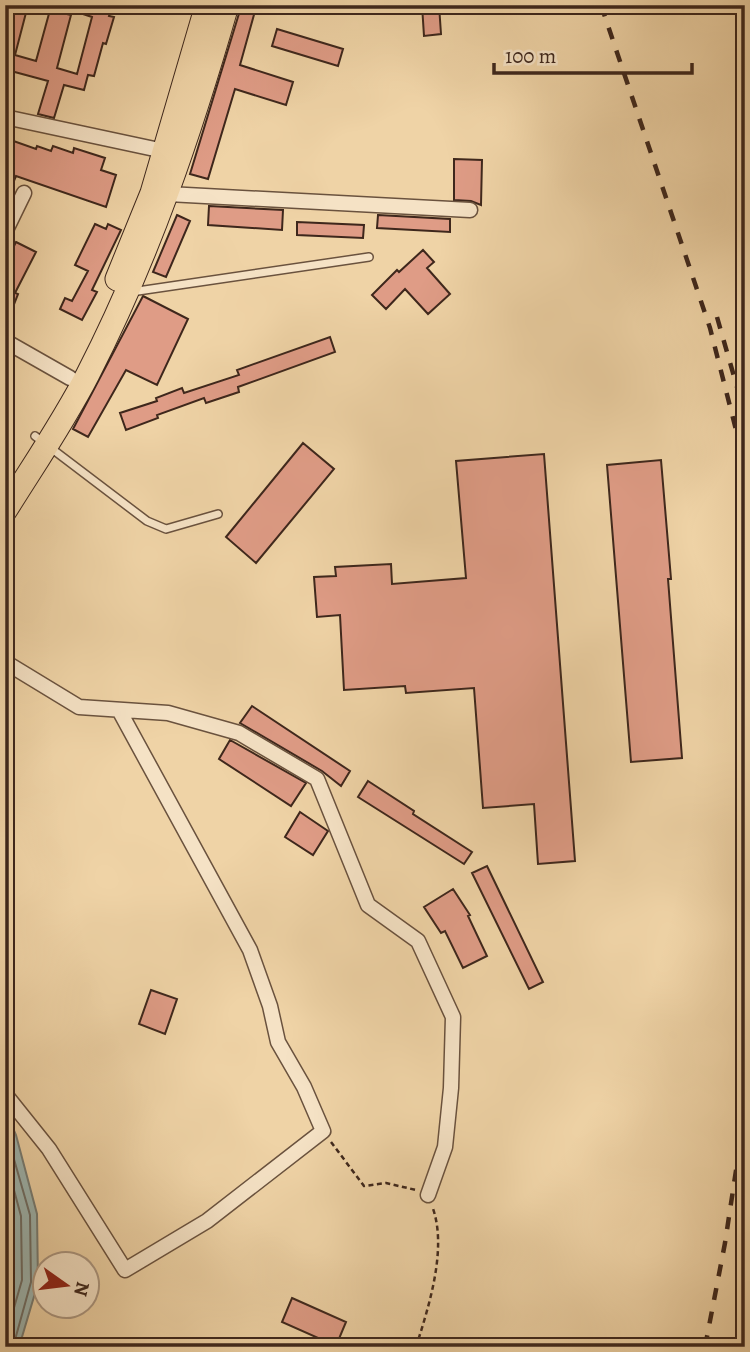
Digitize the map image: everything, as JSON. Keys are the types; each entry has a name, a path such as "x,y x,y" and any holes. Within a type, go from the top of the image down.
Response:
{"main road":[{"path":"5,511 111,293 152,193 207,5"},
{"path":"5,485 87,376 146,251 168,194 227,5"}],"street":[{"path":"5,117 164,150"},
{"path":"7,222 24,193"},
{"path":"168,194 470,210"},
{"path":"5,341 69,378"},
{"path":"5,662 79,707 168,713 239,733 317,779 368,905 418,941 453,1017 451,1088 445,1147 428,1195"},
{"path":"5,1094 49,1149 125,1270 207,1221 323,1131 304,1087 278,1042 270,1006 250,950 119,710"}],"lane":[{"path":"126,292 369,257"},
{"path":"40,440 147,521 166,529 218,514"}],"path":[{"path":"323,1131 364,1186 386,1183 408,1187 428,1195 437,1220 436,1273 416,1347"}],"water":[{"path":"5,1110 16,1135 37,1214 38,1250 32,1250 32,1303 19,1347 5,1347"}],"building":[{"path":"13,5 28,5 15,55 36,61 50,10 71,15 57,68 77,74 92,17 83,14 85,5 111,10 109,16 114,17 94,76 88,75 84,90 64,85 54,118 38,114 48,81 11,71 9,77 5,77 5,33"},
{"path":"422,5 439,5 441,34 424,36"},
{"path":"241,7 255,11 240,65 293,82 286,105 235,89 208,179 190,174"},
{"path":"277,29 343,49 338,66 272,46"},
{"path":"5,138 36,149 37,146 51,151 53,146 73,153 74,148 105,158 101,170 116,175 106,207 16,176 5,202"},
{"path":"454,159 482,160 481,205 471,201 454,200"},
{"path":"209,206 283,210 282,230 208,225"},
{"path":"177,215 190,221 166,277 153,272"},
{"path":"378,215 450,219 450,232 377,228"},
{"path":"297,222 364,225 363,238 297,235"},
{"path":"95,224 106,229 108,224 121,230 92,290 97,292 82,320 60,309 65,298 72,301 88,271 75,265"},
{"path":"16,242 36,252 15,293 18,294 6,325 5,264"},
{"path":"423,250 434,262 427,268 450,294 428,314 405,289 386,309 372,295 397,270 399,272"},
{"path":"143,296 188,319 157,385 126,370 88,437 73,429"},
{"path":"330,337 335,352 238,387 239,392 206,403 204,398 157,415 158,418 126,430 120,413 157,401 156,398 182,388 184,393 239,375 237,370"},
{"path":"303,443 334,469 256,563 226,537"},
{"path":"544,454 575,861 538,864 534,804 483,808 474,688 406,693 405,686 344,690 340,615 317,617 314,577 336,576 335,567 391,564 392,584 466,578 456,461"},
{"path":"661,460 682,758 631,762 607,465"},
{"path":"252,706 350,771 341,786 322,771 240,723"},
{"path":"230,740 306,783 291,806 219,759"},
{"path":"368,781 472,852 464,864 358,797"},
{"path":"300,812 328,831 313,855 285,837"},
{"path":"487,866 543,982 529,989 472,873"},
{"path":"453,889 470,915 468,916 487,956 463,968 445,931 441,933 424,907"},
{"path":"151,990 177,999 165,1034 139,1024"},
{"path":"292,1298 346,1322 336,1346 282,1322"}],"railway":[{"path":"601,5 710,328 745,465"},
{"path":"717,317 745,415"},
{"path":"705,1347 725,1243 745,1111"}]}
